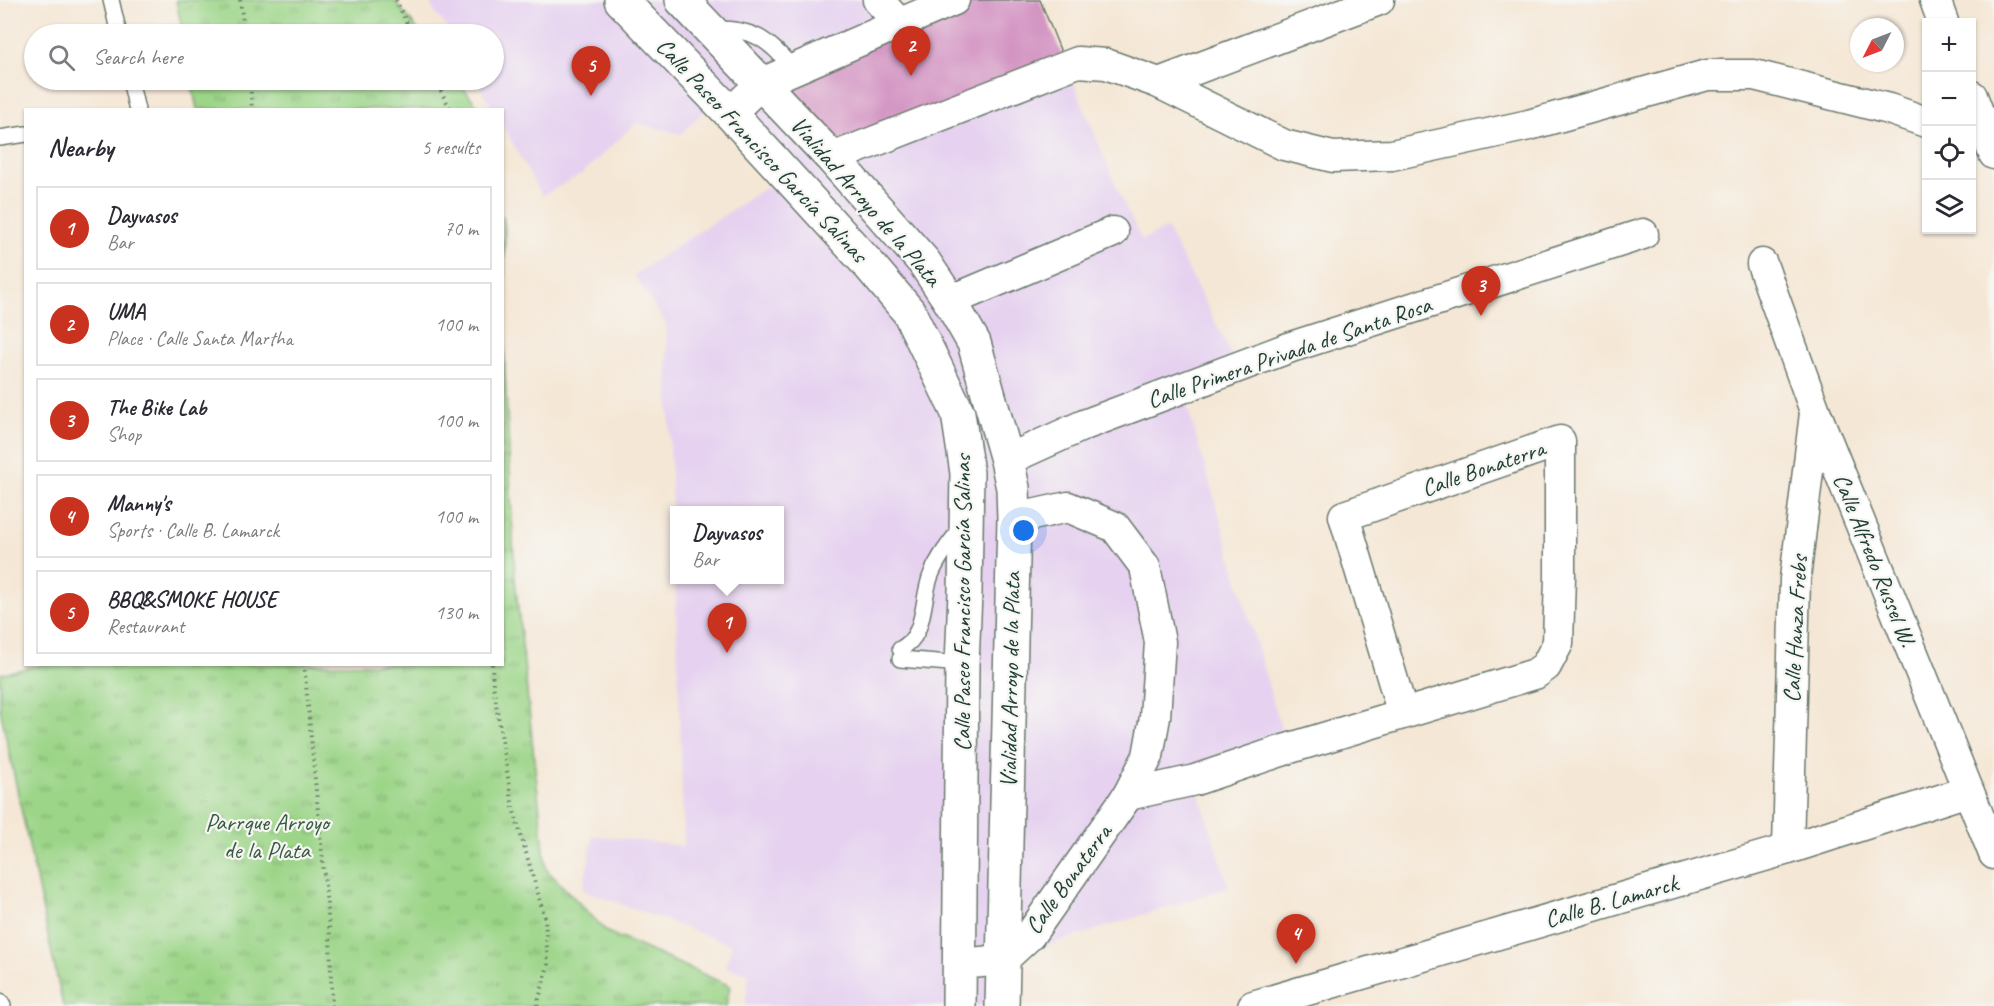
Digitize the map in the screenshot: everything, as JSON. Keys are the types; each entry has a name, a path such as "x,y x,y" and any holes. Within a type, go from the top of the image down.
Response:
{"main road":[{"name":"Calle Paseo Francisco García Salinas","path":"621,0 730,113 909,312 958,413 967,472 962,664 959,1006"},
{"name":"Vialidad Arroyo de la Plata","path":"695,9 924,262 974,343 1013,488 1002,1006"}],"street":[{"path":"878,0 898,23"},
{"path":"1159,84 1379,0"},
{"path":"1935,0 1942,18"},
{"path":"730,113 762,83 942,2"},
{"path":"832,158 1078,62 1106,64 1159,84 1284,145 1334,157 1392,155 1529,125 1707,75 1754,75 1889,109 1922,121"},
{"path":"1976,114 1985,145"},
{"path":"950,301 1113,232"},
{"name":"Calle Primera Privada de Santa Rosa","path":"1007,460 1084,424 1291,346 1643,234"},
{"name":"Calle Alfredo Russel W.","path":"1762,264 1815,411 1994,854"},
{"name":"Calle Hanza Frebs","path":"1788,849 1794,579 1815,411"},
{"name":"Calle Bonaterra","path":"1128,795 1195,780 1535,674 1546,666 1558,643 1560,441 1344,516 1403,714"},
{"name":"Calle Bonaterra","path":"1003,960 1030,934 1128,795 1148,756 1155,717 1160,642 1145,567 1114,527 1068,507 1014,519"},
{"name":"Calle B. Lamarck","path":"1253,1006 1788,849 1968,791"},
{"path":"960,964 1003,960"}],"lane":[{"path":"111,0 117,24"},
{"path":"695,9 767,41 794,69"},
{"path":"132,90 137,108"},
{"path":"0,138 24,134"},
{"path":"962,664 900,654 910,645 918,632 930,575 943,551 966,521"},
{"path":"0,1001 3,1006"}],"path":[{"path":"240,0 244,24"},
{"path":"396,0 407,24"},
{"path":"251,90 252,108"},
{"path":"441,90 451,108"},
{"path":"304,666 330,937 332,1006"},
{"path":"492,666 493,685 513,808 545,918 548,965 537,1006"}],"shaded area":[{"path":"429,0 878,0 1067,67 1122,200 1142,240 1167,228 1238,367 1182,388 1287,749 1195,780 1229,887 1003,960 982,1006 745,1006 749,973 725,967 732,945 583,890 593,835 684,846 675,584 784,584 784,506 672,506 666,324 634,275 786,174 716,99 681,134 636,123 582,174 542,196 504,128 504,108 492,108 482,90 504,90 504,24 445,24 435,14"}],"green space":[{"path":"176,0 394,0 413,24 181,24"},
{"path":"193,90 465,90 479,108 197,108"},
{"name":"Parrque Arroyo de la Plata","path":"504,222 505,228 504,278"},
{"name":"Parrque Arroyo de la Plata","path":"504,349 515,579 546,869 607,932 730,986 726,1006 63,1006 0,709 0,674 37,666 504,666"}],"building":[{"path":"954,0 1040,0 1067,67 832,158 762,83"}],"place":[{"name":"UMA","path":"911,76"},
{"name":"BBQ&SMOKE HOUSE","path":"591,96"},
{"name":"The Bike Lab","path":"1481,316"},
{"name":"Dayvasos","path":"727,653"},
{"name":"Manny's","path":"1296,964"}]}
